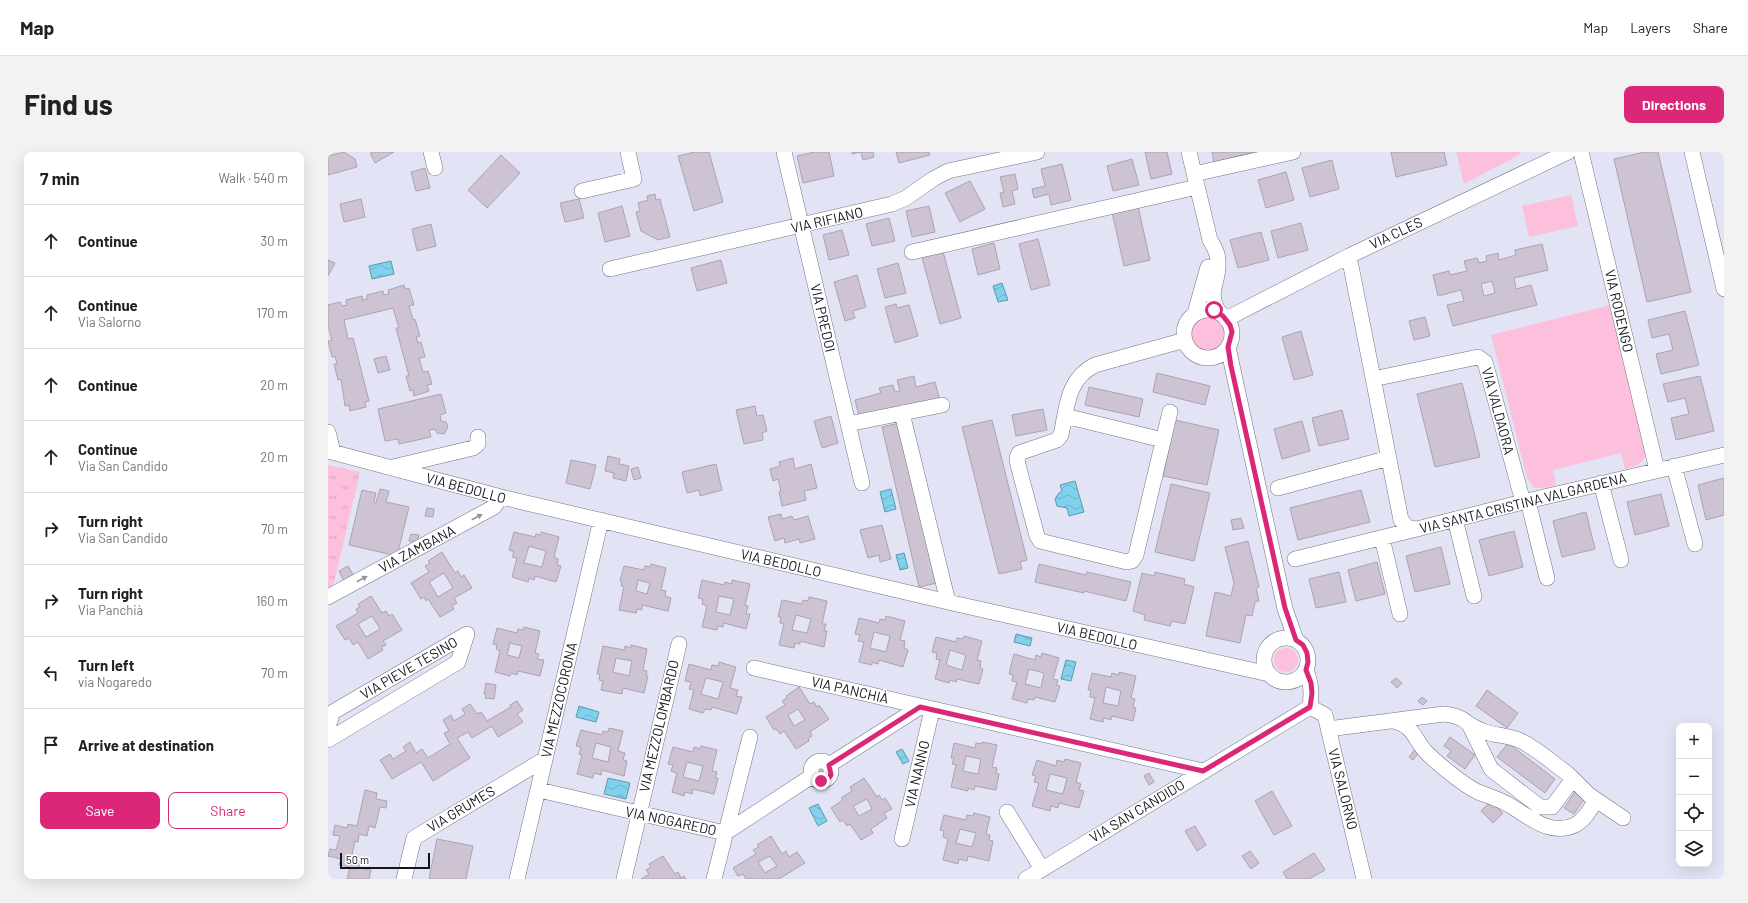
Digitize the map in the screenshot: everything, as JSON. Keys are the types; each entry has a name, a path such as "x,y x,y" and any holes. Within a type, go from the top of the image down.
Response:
{"street":[{"path":"431,152 435,168"},
{"path":"582,191 634,179 628,152"},
{"name":"VIA PREDOI","path":"784,152 862,484"},
{"name":"VIA RIFIANO","path":"610,269 892,204 906,198 933,179 948,171 1037,152"},
{"path":"1189,152 1210,240 1217,253 1218,261 1212,295 1214,305 1223,316 1232,332 1228,347 1235,382 1285,608 1296,640"},
{"path":"912,252 1196,181 1293,152"},
{"name":"VIA CLES","path":"1223,316 1568,152"},
{"name":"VIA RODENGO","path":"1581,152 1657,470"},
{"path":"1692,152 1724,289"},
{"path":"1210,240 1206,278 1195,313 1185,325 1184,340 1193,353 1217,361 1235,382"},
{"name":"VIA SANTA CRISTINA VALGARDENA","path":"1349,256 1401,520 1408,528 1417,530 1525,501 1724,455"},
{"path":"1195,313 1208,310 1223,316"},
{"path":"1170,412 1136,555 1132,561 1127,562 1040,541 1037,536 1017,458 1019,452 1058,440 1061,435 1073,385 1078,376 1086,369 1094,364 1184,340"},
{"path":"1208,358 1222,353 1228,347"},
{"name":"VIA VALDAORA","path":"1373,379 1478,357 1485,362 1547,578"},
{"path":"848,424 942,405"},
{"path":"902,413 948,602"},
{"path":"1065,416 1163,440"},
{"path":"328,432 330,452"},
{"path":"391,468 473,448 478,444 478,437"},
{"name":"VIA BEDOLLO","path":"330,452 501,497 948,602 1268,674"},
{"path":"1278,488 1389,458"},
{"path":"1674,466 1695,544"},
{"path":"1601,483 1621,560"},
{"name":"VIA ZAMBANA","path":"328,597 494,508 501,497"},
{"path":"1455,519 1474,596"},
{"name":"VIA MEZZOCORONA","path":"517,879 601,520"},
{"path":"1295,559 1417,530"},
{"path":"1382,538 1400,614"},
{"path":"1285,608 1263,662 1268,674 1279,681 1288,682 1298,687 1310,707"},
{"name":"VIA PIEVE TESINO","path":"328,727 333,712 467,634 458,662 328,740"},
{"path":"1237,668 1257,657 1270,645 1283,638 1296,640 1303,645 1307,653 1308,662 1306,670 1296,679 1288,682"},
{"name":"VIA MEZZOLOMBARDO","path":"624,879 678,644"},
{"name":"VIA PANCHIÀ","path":"754,668 1203,771"},
{"path":"1306,670 1311,683 1312,693 1310,707"},
{"name":"VIA SALORNO","path":"1310,707 1325,715 1364,879"},
{"name":"VIA SAN CANDIDO","path":"1026,879 1310,707"},
{"name":"VIA NOGAREDO","path":"539,790 725,833 812,776 812,770 815,764 821,761 829,765 926,708"},
{"name":"VIA NANNO","path":"902,839 926,708"},
{"path":"1328,729 1444,714 1454,715 1487,734 1510,738 1525,743 1568,774 1596,800 1623,818"},
{"path":"1392,721 1406,725 1426,752 1472,789 1510,805 1537,823 1554,828 1576,825 1585,817 1596,800"},
{"path":"1469,724 1487,764 1498,775 1540,807 1545,808 1552,806 1570,783 1571,779 1568,774"},
{"path":"714,879 750,737"},
{"name":"VIA GRUMES","path":"404,879 414,838 545,759"},
{"path":"1483,794 1498,775"},
{"path":"1007,812 1042,869"}],"green space":[{"path":"1456,152 1520,152 1521,154 1464,184"},
{"path":"1571,195 1578,226 1529,237 1522,206"},
{"path":"1610,305 1645,444 1646,450 1644,458 1639,464 1625,469 1621,453 1553,470 1556,485 1544,488 1534,488 1527,478 1491,335"},
{"path":"1211,317 1220,322 1224,327 1224,341 1220,346 1215,350 1205,351 1201,350 1192,341 1191,331 1192,327 1201,318"},
{"path":"328,465 360,472 332,591 328,592"},
{"path":"1286,648 1295,651 1298,660 1295,669 1286,672 1277,669 1274,660 1277,651"}],"water":[{"path":"391,261 394,274 372,279 369,266"},
{"path":"1002,283 1008,300 998,302 993,286"},
{"path":"1075,481 1084,512 1069,516 1067,508 1057,506 1055,499 1062,491 1060,485"},
{"path":"891,489 896,509 885,512 880,492"},
{"path":"904,553 908,568 900,570 896,555"},
{"path":"1016,634 1032,638 1030,646 1014,642"},
{"path":"1066,660 1076,662 1071,681 1061,679"},
{"path":"579,706 599,712 596,722 576,717"},
{"path":"902,749 909,761 903,764 896,752"},
{"path":"608,778 630,783 626,799 604,794"},
{"path":"818,804 827,821 818,826 809,808"}],"building":[{"path":"344,152 355,159 357,167 328,175 328,156"},
{"path":"371,152 394,152 375,163"},
{"path":"695,152 709,152 723,202 694,211 678,156"},
{"path":"814,152 829,152 834,176 803,183 797,156"},
{"path":"861,152 873,152 874,157 863,160"},
{"path":"896,152 929,152 930,155 899,163"},
{"path":"1145,152 1167,152 1172,174 1151,179"},
{"path":"1212,152 1254,152 1214,162"},
{"path":"1391,152 1444,152 1447,165 1396,177"},
{"path":"1645,152 1658,152 1691,292 1647,302 1614,159"},
{"path":"501,155 520,173 487,208 468,190"},
{"path":"1132,159 1139,185 1113,191 1107,166"},
{"path":"1332,160 1339,189 1310,197 1302,168"},
{"path":"1062,164 1071,200 1051,205 1049,194 1034,198 1032,189 1045,186 1041,169"},
{"path":"425,168 430,188 416,191 411,172"},
{"path":"1286,172 1294,200 1266,208 1258,180"},
{"path":"1015,174 1018,189 1012,191 1015,204 1003,207 1000,193 1004,192 1000,177"},
{"path":"970,181 985,209 960,222 945,193"},
{"path":"655,194 656,200 660,199 670,237 658,240 641,231 636,212 640,211 638,203 648,200 647,196"},
{"path":"361,199 365,217 344,222 340,204"},
{"path":"579,199 584,218 565,222 560,203"},
{"path":"622,206 630,236 605,242 598,213"},
{"path":"929,206 935,232 912,237 906,211"},
{"path":"1138,206 1150,260 1124,266 1112,212"},
{"path":"889,218 895,241 872,246 866,224"},
{"path":"1301,223 1308,250 1278,258 1271,231"},
{"path":"431,224 436,246 417,251 412,229"},
{"path":"842,230 849,255 829,260 823,235"},
{"path":"1261,232 1269,260 1238,268 1230,240"},
{"path":"1038,239 1050,285 1031,290 1019,244"},
{"path":"994,243 1000,269 978,275 972,249"},
{"path":"1542,244 1548,270 1514,278 1516,289 1531,285 1537,305 1453,326 1447,305 1464,301 1461,290 1438,296 1433,275 1449,271 1450,275 1467,271 1464,261 1477,258 1479,263 1487,261 1486,256 1498,253 1499,260 1516,255 1515,250","holes":["1492,281 1495,293 1484,296 1481,284"]},
{"path":"942,248 961,318 940,324 921,254"},
{"path":"328,260 335,263 328,276"},
{"path":"721,260 727,283 697,291 691,268"},
{"path":"898,263 906,293 885,298 877,269"},
{"path":"857,275 866,307 853,311 855,318 845,321 834,282"},
{"path":"404,285 405,289 409,288 414,305 409,306 420,336 416,337 418,343 421,342 425,357 419,358 423,372 428,371 432,384 427,385 429,391 414,396 413,390 410,391 406,376 409,376 396,328 399,328 393,308 344,320 348,339 353,338 369,401 365,402 366,407 350,411 349,405 345,406 341,379 338,380 334,364 337,364 335,356 332,357 328,341 332,340 328,326 328,305 340,302 342,306 347,305 346,300 362,296 363,300 367,299 367,295 383,291 384,295 389,294 388,290"},
{"path":"896,304 897,308 909,305 918,336 895,343 885,307"},
{"path":"1685,311 1699,365 1661,374 1656,354 1673,350 1669,334 1652,338 1648,320"},
{"path":"1425,317 1430,336 1414,340 1409,321"},
{"path":"1301,331 1313,375 1294,380 1282,337"},
{"path":"386,356 390,370 378,373 374,359"},
{"path":"1157,373 1210,386 1205,405 1153,392"},
{"path":"914,376 916,387 935,382 940,401 860,420 855,400 881,393 879,388 893,385 895,392 900,391 897,380"},
{"path":"1700,376 1714,431 1676,440 1671,418 1689,414 1685,398 1668,402 1663,384"},
{"path":"1462,383 1480,457 1435,467 1417,394"},
{"path":"1089,387 1143,399 1139,417 1085,405"},
{"path":"441,394 446,413 440,415 441,421 446,422 448,427 444,434 437,433 435,429 429,430 431,437 399,444 398,439 385,441 378,409"},
{"path":"755,406 757,416 763,415 767,431 762,433 763,440 744,444 736,410"},
{"path":"1043,409 1047,430 1016,436 1012,415"},
{"path":"1342,410 1349,439 1319,446 1312,418"},
{"path":"831,416 838,443 822,448 814,421"},
{"path":"992,420 1027,560 1020,562 1022,569 999,574 962,427"},
{"path":"1175,420 1219,430 1207,485 1163,476"},
{"path":"1302,421 1310,451 1282,459 1274,429"},
{"path":"900,423 937,583 919,587 882,427"},
{"path":"608,456 620,459 619,464 629,466 626,481 613,478 614,473 605,471"},
{"path":"793,458 795,469 811,464 817,488 804,491 806,500 782,506 779,492 781,491 778,479 773,481 770,469 780,466 779,462"},
{"path":"571,460 596,465 590,489 566,483"},
{"path":"716,464 722,490 700,496 699,490 687,493 682,472"},
{"path":"638,467 641,478 634,480 631,469"},
{"path":"1724,478 1724,515 1706,520 1698,485"},
{"path":"1171,484 1210,493 1194,561 1155,552"},
{"path":"380,489 389,491 386,502 409,507 397,556 349,545 362,490 376,493 374,502 376,503"},
{"path":"1361,490 1370,522 1298,540 1290,508"},
{"path":"1661,494 1669,526 1635,535 1627,502"},
{"path":"427,508 434,509 433,517 425,516"},
{"path":"1586,512 1595,549 1562,557 1553,521"},
{"path":"781,514 782,519 792,516 794,520 808,516 815,539 800,543 799,539 785,543 784,538 775,541 768,517"},
{"path":"1241,518 1244,528 1233,530 1231,520"},
{"path":"882,525 891,559 880,562 879,555 868,558 860,530"},
{"path":"1514,531 1523,567 1489,576 1479,540"},
{"path":"514,532 535,537 536,534 541,535 541,532 559,537 554,557 558,559 557,565 561,566 556,582 535,576 534,580 529,578 528,582 512,577 517,558 512,557 514,552 509,550","holes":["529,546 546,551 542,567 524,563"]},
{"path":"411,534 419,535 417,543 409,541"},
{"path":"1248,541 1259,587 1256,588 1259,601 1255,602 1252,616 1246,615 1240,643 1206,636 1215,592 1231,596 1234,583 1225,547"},
{"path":"1441,547 1450,584 1415,592 1406,556"},
{"path":"442,552 455,573 458,571 461,577 464,575 472,588 454,598 457,603 452,606 454,609 440,617 428,599 426,601 424,597 421,599 411,583 429,572 425,566 430,563 428,561","holes":["444,573 453,588 438,597 429,582"]},
{"path":"1377,562 1385,594 1356,601 1348,570"},
{"path":"651,564 666,568 661,590 666,591 665,596 671,598 668,611 642,605 642,610 637,609 636,613 619,610 624,586 621,586 622,581 620,581 624,566 644,570 645,566 650,567","holes":["638,580 650,583 647,594 636,591"]},
{"path":"1039,564 1086,575 1087,572 1131,582 1126,601 1084,591 1084,593 1035,582"},
{"path":"348,566 354,576 344,581 339,571"},
{"path":"1155,572 1185,579 1184,584 1194,587 1185,624 1172,621 1170,626 1144,620 1145,615 1133,611 1142,573 1154,576"},
{"path":"1339,572 1346,602 1316,608 1309,579"},
{"path":"702,580 724,585 725,582 732,584 732,580 750,584 745,605 748,606 746,614 750,614 746,629 724,623 723,627 718,626 717,630 702,627 707,606 702,604 703,599 698,598","holes":["719,596 734,599 730,615 716,612"]},
{"path":"371,596 382,613 386,611 389,616 392,614 402,630 383,641 386,645 381,647 383,650 368,659 358,642 353,645 349,638 345,640 336,626 358,613 356,609 360,607 358,604","holes":["372,616 380,629 366,637 358,624"]},
{"path":"809,597 827,601 822,624 826,624 824,631 827,631 824,647 800,641 800,644 795,643 794,648 779,645 784,624 780,623 781,617 778,617 782,600 801,604 803,600 808,601","holes":["796,615 811,619 807,633 792,630"]},
{"path":"886,616 905,621 900,640 905,641 904,648 908,650 903,667 879,660 878,664 872,662 872,665 859,662 864,642 858,641 860,635 855,634 859,618 879,623 880,619 885,620","holes":["874,632 890,636 886,652 870,648"]},
{"path":"524,627 540,631 535,653 539,654 537,659 544,660 540,676 518,671 517,675 511,673 510,676 495,672 500,651 496,649 497,645 493,644 497,628 517,633 518,629 523,630","holes":["510,643 522,646 519,658 507,655"]},
{"path":"964,636 982,641 977,660 981,661 980,668 983,669 979,684 957,679 956,682 950,680 949,683 935,679 940,660 936,659 937,653 932,652 936,637 956,642 957,638 963,639","holes":["950,650 966,655 962,670 946,665"]},
{"path":"631,645 647,649 643,670 647,671 646,676 648,676 644,693 623,688 622,694 601,690 603,681 599,680 600,674 597,674 603,646 624,650 625,646 631,648","holes":["616,658 632,661 629,676 613,672"]},
{"path":"1042,653 1059,658 1053,679 1058,680 1056,685 1060,686 1055,702 1035,697 1034,700 1028,699 1027,703 1012,699 1017,682 1012,681 1013,675 1009,674 1014,654 1035,660 1036,655 1041,657","holes":["1029,669 1044,673 1041,688 1025,684"]},
{"path":"719,662 736,667 730,688 738,690 736,696 742,697 737,714 712,707 711,710 705,709 703,713 689,709 694,690 689,689 691,682 685,681 689,664 711,670 712,665 718,666","holes":["706,678 723,682 718,699 701,694"]},
{"path":"1119,672 1136,676 1131,698 1135,699 1133,707 1136,708 1133,721 1112,716 1111,720 1104,718 1103,722 1090,719 1095,698 1090,697 1091,690 1088,690 1092,673 1111,677 1112,673 1119,675","holes":["1106,687 1121,691 1118,706 1103,703"]},
{"path":"1396,678 1402,683 1397,688 1391,682"},
{"path":"486,683 496,685 494,699 485,698 486,694 484,694"},
{"path":"799,687 810,704 814,702 817,707 819,705 829,719 810,732 812,736 808,738 809,741 796,749 784,731 780,734 776,729 774,730 766,717 785,705 782,701 787,698 786,696","holes":["798,709 805,720 794,726 788,715"]},
{"path":"1487,690 1518,713 1507,728 1476,706"},
{"path":"1422,697 1427,701 1423,705 1418,701"},
{"path":"517,701 523,710 517,714 523,722 498,737 492,726 472,738 468,732 457,738 470,758 433,781 421,762 392,779 380,760 390,754 393,759 406,751 403,747 410,742 416,753 422,749 428,758 450,744 444,733 449,731 443,720 451,715 454,721 465,714 462,709 470,704 477,714 481,712 487,721 511,707 510,705"},
{"path":"609,728 623,731 618,751 625,753 623,760 627,761 624,776 602,770 601,775 594,773 593,778 577,774 582,755 579,754 581,747 576,746 581,730 602,735 603,731 608,732","holes":["596,743 611,747 608,762 592,758"]},
{"path":"1450,737 1475,755 1465,769 1447,756 1451,751 1444,746"},
{"path":"982,742 997,745 992,767 997,768 996,773 999,774 996,790 975,786 974,790 968,788 968,791 951,787 956,765 952,764 954,758 951,758 954,743 975,748 976,743 981,744","holes":["966,756 981,759 978,774 963,771"]},
{"path":"1508,743 1555,779 1545,793 1497,757"},
{"path":"701,746 717,750 712,771 717,772 715,778 718,778 714,794 693,789 692,794 685,792 684,796 672,792 677,773 671,771 673,765 668,764 673,747 693,752 694,747 700,749","holes":["687,762 703,766 699,781 683,777"]},
{"path":"1417,747 1421,750 1413,760 1409,757"},
{"path":"1065,759 1081,763 1076,782 1081,784 1079,790 1084,791 1079,808 1059,803 1058,808 1051,806 1050,811 1032,806 1039,783 1034,782 1036,776 1032,775 1037,760 1056,766 1057,760 1064,762","holes":["1050,774 1067,778 1063,794 1046,790"]},
{"path":"818,765 826,767 824,777 816,776"},
{"path":"1149,773 1154,782 1149,785 1144,776"},
{"path":"864,778 877,797 879,795 882,800 885,798 892,809 884,813 887,818 871,829 873,833 861,840 850,824 847,826 843,820 840,822 831,808 843,800 841,798 852,791 850,787","holes":["867,799 872,809 859,816 853,806"]},
{"path":"365,790 377,793 376,799 387,801 386,808 380,807 375,828 369,826 367,836 359,834 358,842 355,841 351,859 361,861 359,868 371,870 369,879 347,879 350,867 339,865 341,859 328,856 330,849 336,850 340,836 333,835 335,825 347,828 348,824 357,826"},
{"path":"1272,791 1292,826 1274,835 1255,801"},
{"path":"1575,792 1585,798 1574,814 1564,808"},
{"path":"1488,804 1493,808 1495,806 1503,813 1493,823 1481,811"},
{"path":"974,813 990,817 986,834 990,835 989,840 993,841 989,861 968,856 967,861 959,859 958,864 943,860 948,839 943,837 944,831 940,830 944,815 966,820 967,815 973,816","holes":["960,829 976,833 972,847 956,843"]},
{"path":"1195,826 1206,845 1197,851 1185,831"},
{"path":"771,836 782,854 786,851 789,857 797,852 805,863 779,879 746,879 743,874 738,876 733,868 756,854 753,850 759,847 757,845","holes":["770,856 777,866 765,873 758,862"]},
{"path":"437,839 473,846 466,879 429,879"},
{"path":"1250,851 1259,863 1251,869 1242,856"},
{"path":"1314,853 1325,870 1309,879 1287,879 1283,872"},
{"path":"663,856 675,874 678,872 681,878 684,876 686,879 641,879 649,874 646,870 651,867 649,864"}],"route":[{"path":"821,781 827,780 831,775 832,771 829,765 920,707 1203,771 1310,707 1312,693 1311,683 1306,670 1308,657 1303,645 1296,640 1285,608 1231,366 1228,347 1232,332 1226,318 1214,310"}]}
